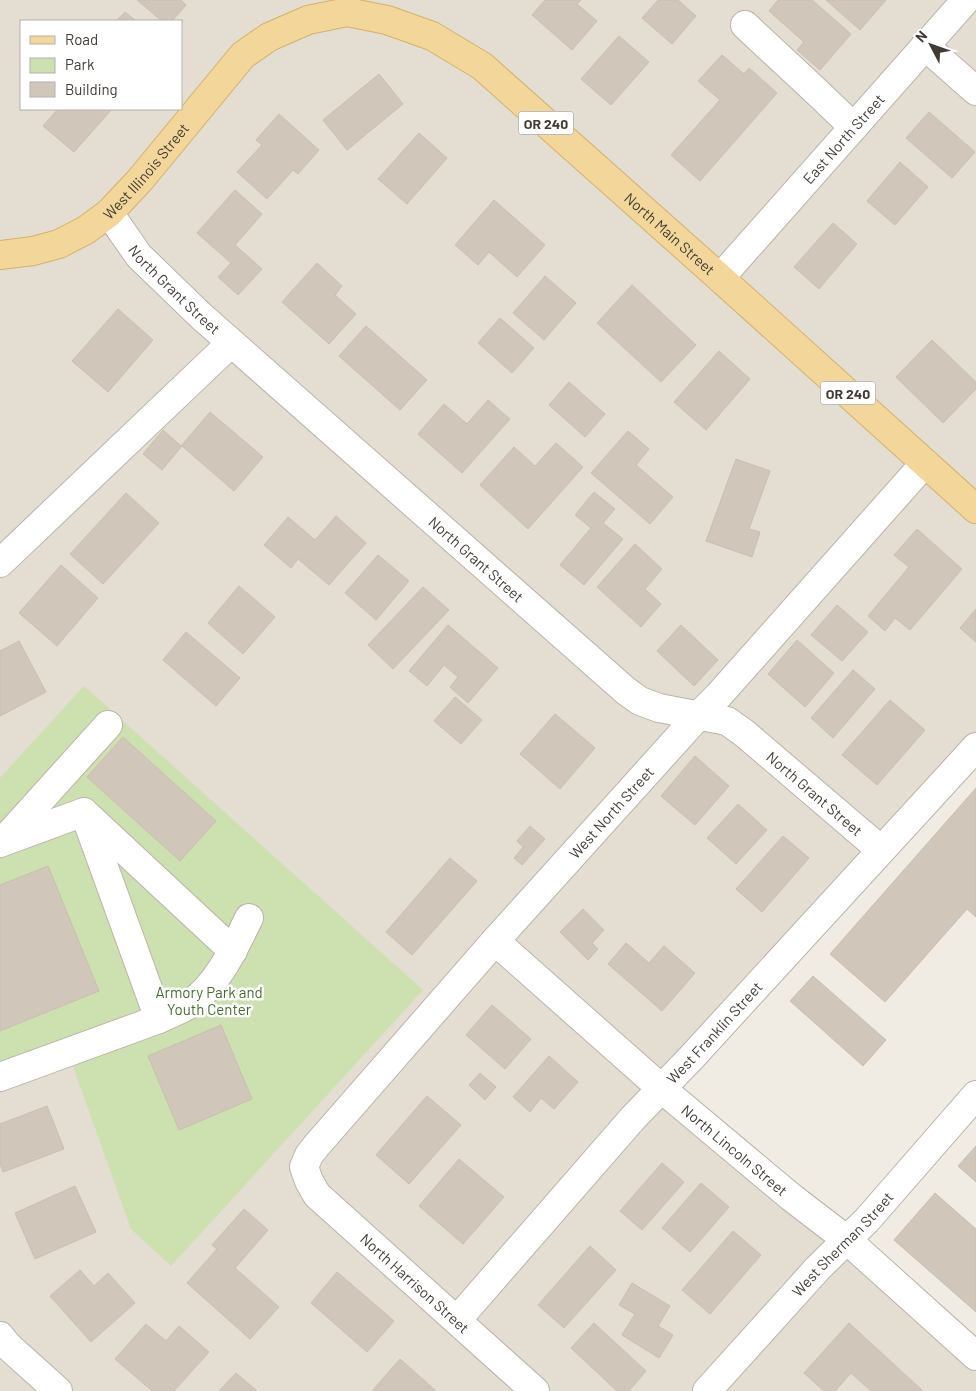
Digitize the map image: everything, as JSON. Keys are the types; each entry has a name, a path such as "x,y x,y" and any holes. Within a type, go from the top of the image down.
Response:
{"main road":[{"name":"West Illinois Street","path":"0,255 33,251 59,244 86,230 110,213 140,180 243,55 269,37 346,6"},
{"name":"North Main Street","path":"346,6 432,36 482,66 976,509"}],"street":[{"name":"East North Street","path":"720,278 966,0"},
{"path":"744,26 823,96 853,127"},
{"path":"925,46 976,91"},
{"name":"North Grant Street","path":"110,213 139,256 200,315 626,691 640,701 659,708 727,721 744,733 881,850"},
{"path":"0,563 231,342"},
{"name":"West North Street","path":"304,1167 309,1155 317,1145 495,941 698,716 719,696 925,463"},
{"path":"2,842 108,725"},
{"name":"West Franklin Street","path":"456,1320 633,1118 662,1089 976,747"},
{"path":"2,842 84,812"},
{"path":"84,812 233,951"},
{"path":"84,812 159,1019"},
{"path":"0,1077 159,1019 190,1004 211,984 233,951 248,918"},
{"name":"North Lincoln Street","path":"495,941 662,1089 791,1197 847,1240 976,1356"},
{"name":"West Sherman Street","path":"708,1391 818,1268 874,1212 976,1096"},
{"name":"North Harrison Street","path":"304,1167 309,1181 318,1195 535,1391"},
{"path":"0,1336 8,1346 58,1391"}],"shaded area":[{"path":"0,0 976,0 976,748 662,1089 976,1360 976,1391 0,1391"}],"green space":[{"name":"Armory Park and Youth Center","path":"84,686 423,990 171,1266 131,1229 73,1066 0,1092 0,778"}],"building":[{"path":"137,0 181,0 186,5 173,20 161,20"},
{"path":"545,0 581,0 577,4 597,21 572,50 532,15"},
{"path":"658,0 678,0 696,16 672,44 642,18"},
{"path":"778,0 812,0 851,34 820,70 797,50 804,42 769,11"},
{"path":"826,0 886,0 860,30"},
{"path":"125,12 135,20 117,20"},
{"path":"619,36 649,62 611,105 581,79"},
{"path":"722,55 744,74 749,68 777,93 700,181 671,155 720,100 698,81"},
{"path":"379,74 403,104 347,150 323,120"},
{"path":"57,110 111,110 74,152 43,126"},
{"path":"929,112 975,152 952,178 906,138"},
{"path":"279,114 319,150 298,174 293,170 267,199 237,172 262,145 256,140"},
{"path":"419,133 447,158 407,204 378,179"},
{"path":"900,162 928,187 895,225 867,201"},
{"path":"235,190 262,214 235,245 262,269 238,295 218,277 231,263 197,233"},
{"path":"494,200 545,245 517,277 489,252 478,265 455,245"},
{"path":"833,223 857,244 819,289 794,267"},
{"path":"317,263 342,286 335,295 356,314 329,344 282,302"},
{"path":"545,276 576,303 544,340 513,313"},
{"path":"632,285 696,345 661,382 597,323"},
{"path":"118,309 153,340 108,392 72,361"},
{"path":"500,318 534,348 512,373 478,343"},
{"path":"366,326 427,380 400,410 339,356"},
{"path":"932,340 976,382 976,389 943,423 896,377"},
{"path":"719,351 750,379 706,430 674,402"},
{"path":"569,382 605,414 585,437 549,405"},
{"path":"488,400 510,419 462,473 418,434 444,404 467,424"},
{"path":"210,412 263,457 234,491 182,446 162,470 143,454 163,430 181,446"},
{"path":"628,431 649,449 636,465 673,497 650,524 591,473"},
{"path":"556,443 583,467 528,529 480,485 514,447 535,466"},
{"path":"736,459 770,471 749,529 760,532 752,557 706,541"},
{"path":"594,492 615,509 603,523 623,539 584,585 560,565 591,528 575,515"},
{"path":"126,493 159,523 103,584 70,554"},
{"path":"336,516 366,543 329,585 298,559 291,568 264,545 288,517 315,540"},
{"path":"917,529 962,569 910,630 895,618 885,631 868,616 909,567 894,555"},
{"path":"635,544 662,569 645,589 661,604 641,627 597,587"},
{"path":"378,555 409,581 376,620 345,593"},
{"path":"61,565 98,598 57,646 19,613"},
{"path":"239,586 275,617 243,654 208,623"},
{"path":"423,587 449,610 393,669 368,645"},
{"path":"837,605 868,632 842,661 811,635"},
{"path":"976,609 976,642 960,628"},
{"path":"448,625 498,668 468,703 450,687 458,677 444,665 427,686 409,671"},
{"path":"681,625 718,660 694,686 657,651"},
{"path":"186,632 240,678 216,706 163,660"},
{"path":"797,640 834,673 805,707 768,674"},
{"path":"19,641 46,692 0,716 0,651"},
{"path":"853,670 875,689 833,738 811,718"},
{"path":"455,697 482,720 461,744 434,721"},
{"path":"890,700 925,730 877,785 842,755"},
{"path":"555,714 595,748 560,789 520,754"},
{"path":"123,737 216,821 180,861 87,777"},
{"path":"695,756 729,786 695,825 661,796"},
{"path":"976,788 976,917 967,909 885,1002 830,954"},
{"path":"738,804 767,830 736,864 707,838"},
{"path":"530,826 545,839 522,865 514,858 523,847 517,841"},
{"path":"783,836 809,858 762,912 736,889"},
{"path":"450,858 477,881 412,955 386,932"},
{"path":"48,866 99,991 0,1031 0,885"},
{"path":"583,909 604,930 592,943 598,949 588,960 560,932"},
{"path":"626,943 649,963 664,946 695,973 662,1011 608,964"},
{"path":"813,976 886,1040 863,1066 790,1001"},
{"path":"492,1005 531,1039 505,1069 466,1035"},
{"path":"221,1025 252,1099 179,1130 148,1056"},
{"path":"549,1056 578,1082 554,1109 541,1098 530,1112 513,1097"},
{"path":"480,1073 496,1087 485,1100 469,1085"},
{"path":"427,1096 461,1125 409,1184 376,1155"},
{"path":"47,1106 64,1149 3,1172 0,1164 0,1124"},
{"path":"976,1146 976,1182 958,1166"},
{"path":"459,1159 504,1197 463,1244 419,1206"},
{"path":"662,1163 684,1182 642,1230 620,1211"},
{"path":"701,1183 729,1207 690,1252 662,1228"},
{"path":"75,1186 96,1232 35,1259 15,1213"},
{"path":"935,1193 976,1229 976,1312 894,1240"},
{"path":"244,1209 268,1230 235,1268 279,1307 250,1339 187,1283 217,1249 212,1245"},
{"path":"733,1231 761,1255 710,1314 682,1290"},
{"path":"590,1246 616,1270 564,1328 538,1305"},
{"path":"80,1270 94,1286 108,1273 135,1303 91,1342 50,1296"},
{"path":"337,1272 394,1321 367,1352 311,1303"},
{"path":"632,1283 670,1306 658,1326 673,1335 659,1358 622,1335 635,1314 619,1305"},
{"path":"594,1323 646,1371 629,1391 617,1391 571,1348"},
{"path":"849,1323 923,1391 871,1391 851,1373 835,1391 824,1391 804,1373"},
{"path":"146,1324 166,1341 179,1326 209,1352 174,1391 152,1391 115,1359"},
{"path":"400,1359 436,1391 372,1391"},
{"path":"236,1373 257,1391 219,1391"}]}
